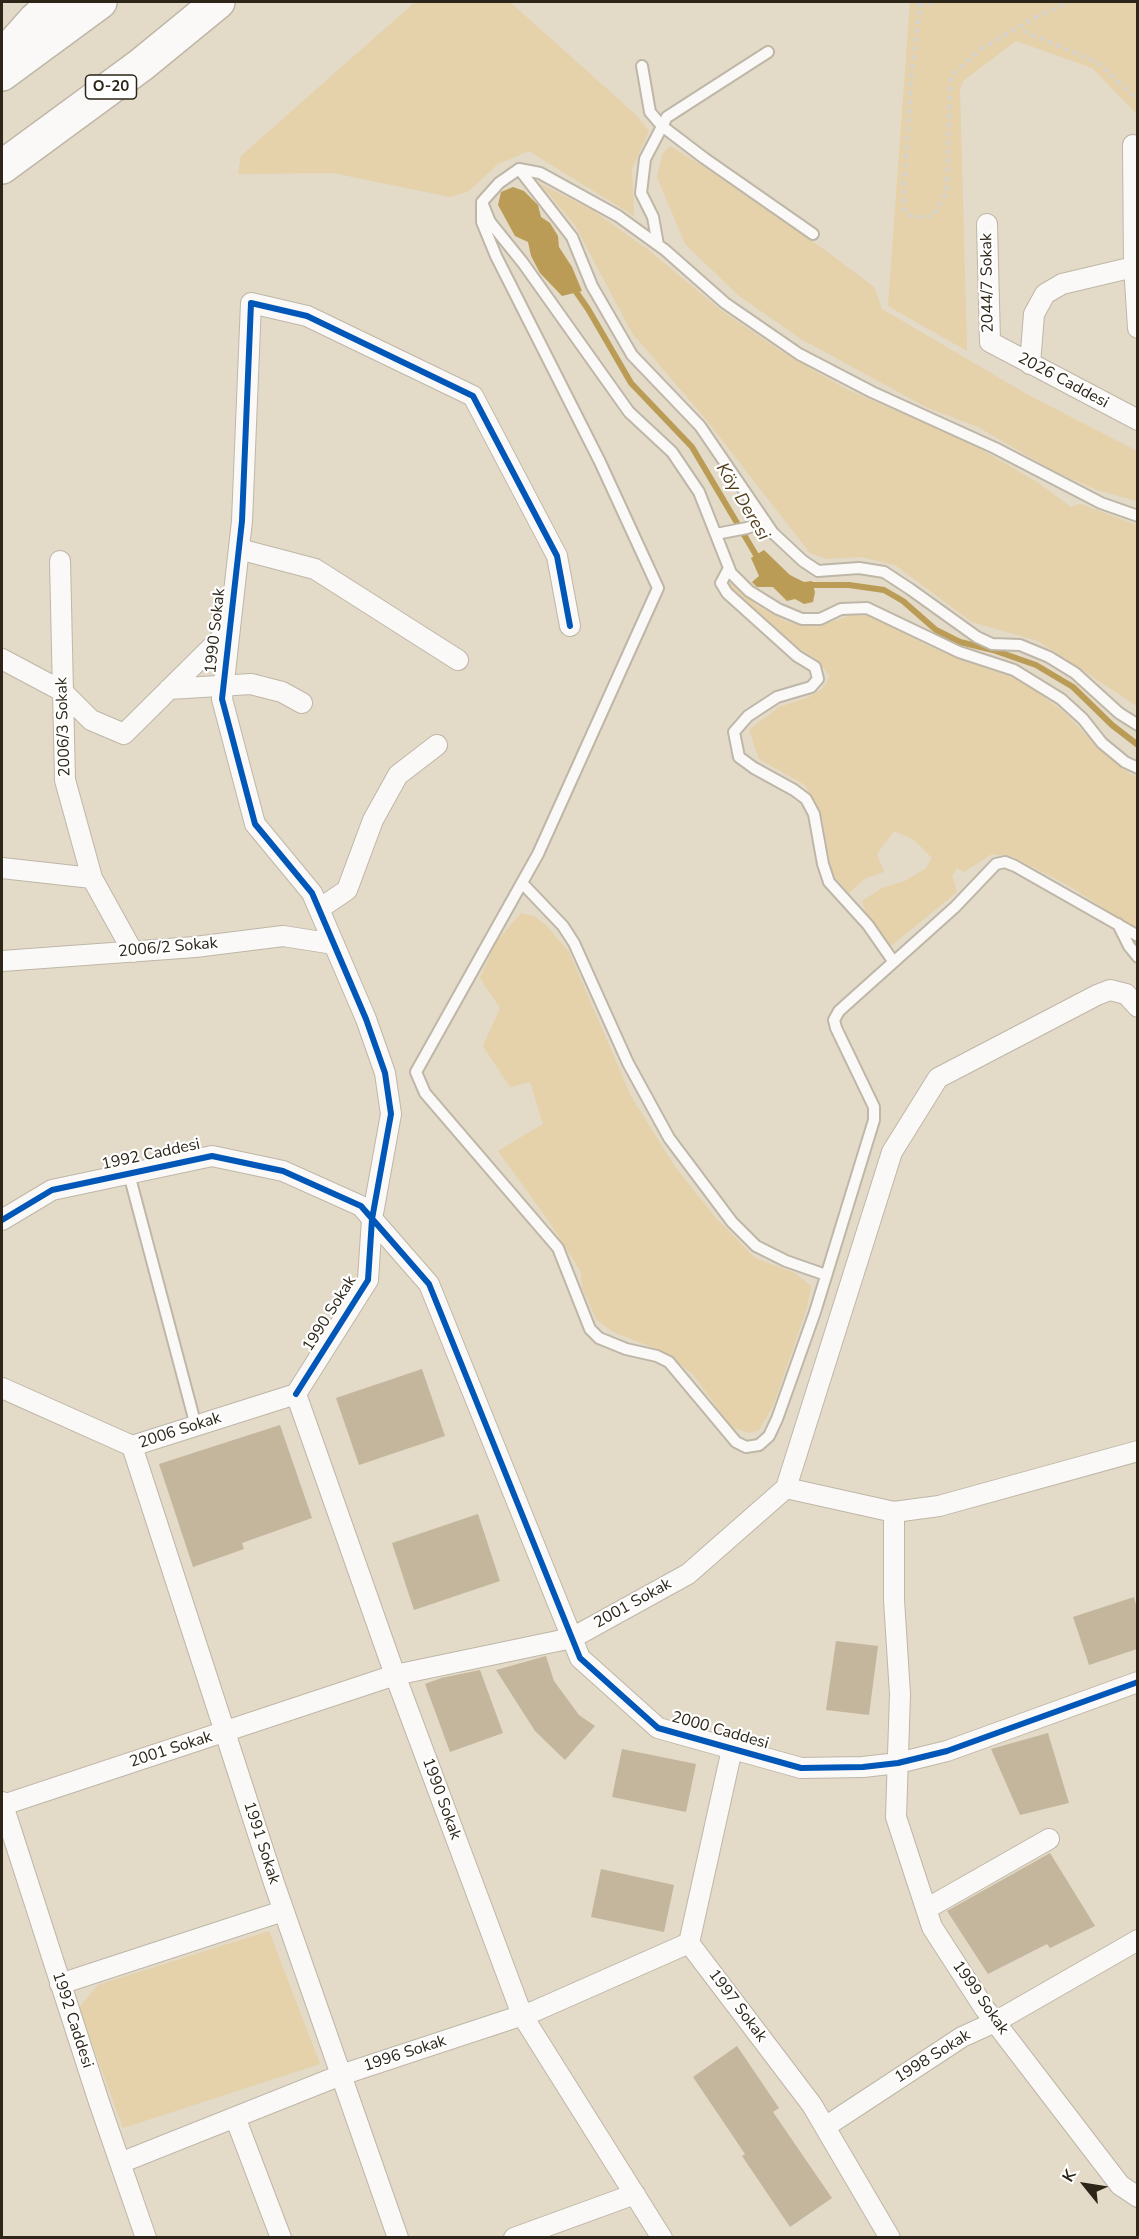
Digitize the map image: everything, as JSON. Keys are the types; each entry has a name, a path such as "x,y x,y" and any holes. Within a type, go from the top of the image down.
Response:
{"highway":[{"path":"2,57 35,20 55,2"},
{"path":"2,74 100,2"},
{"name":"O-20","path":"2,167 132,71 218,2"},
{"path":"171,40 245,2"}],"street":[{"path":"1133,145 1137,328"},
{"name":"2044/7 Sokak","path":"987,224 990,342"},
{"path":"1030,364 1034,314 1045,294 1062,284 1136,265"},
{"name":"1990 Sokak","path":"570,626 557,556 473,396 307,316 251,303 243,509 222,699 255,824 312,893 366,1019 384,1073 392,1114 372,1219 368,1281 296,1394 395,1675 522,2015 662,2238"},
{"name":"2026 Caddesi","path":"990,342 1137,420"},
{"path":"239,549 315,569 458,660"},
{"name":"2006/3 Sokak","path":"60,561 64,780 92,878 133,952"},
{"path":"2,659 62,691 91,720 124,734 230,630"},
{"path":"169,689 251,684 282,692 302,703"},
{"path":"319,909 347,890 373,820 398,775 437,745"},
{"path":"2,868 92,878"},
{"name":"2006/2 Sokak","path":"2,961 195,947 283,936 334,944"},
{"path":"1137,1007 1126,994 1110,990 938,1078 892,1152 786,1488 894,1512 939,1506 1137,1451"},
{"name":"1992 Caddesi","path":"2,1220 52,1190 212,1156 283,1172 361,1206 372,1219"},
{"name":"2000 Caddesi","path":"372,1219 429,1284 580,1658 658,1728 801,1768 863,1767 898,1763 947,1751 1137,1682"},
{"name":"2006 Sokak","path":"2,1388 132,1446 296,1394"},
{"name":"1991 Sokak","path":"132,1446 283,1911 398,2238"},
{"name":"2001 Sokak","path":"2,1805 395,1675 572,1638 688,1574 786,1488"},
{"name":"1999 Sokak","path":"894,1512 894,1600 900,1694 896,1817 932,1927 995,2022 1120,2185 1137,2197"},
{"path":"689,1943 732,1749"},
{"name":"1992 Caddesi","path":"2,1805 146,2238"},
{"path":"926,1909 1049,1839"},
{"path":"60,1984 283,1911"},
{"name":"1998 Sokak","path":"825,2127 962,2037 995,2022 1137,1940"},
{"name":"1996 Sokak","path":"120,2163 341,2075 522,2015 689,1943"},
{"name":"1997 Sokak","path":"689,1943 812,2105 890,2238"},
{"path":"235,2118 281,2238"},
{"path":"514,2238 634,2194"}],"lane":[{"path":"658,246 653,217 641,193 645,159 667,117 768,52"},
{"path":"642,66 650,112 662,126 813,234"},
{"path":"519,169 572,237 592,286 632,355 700,426 773,533 803,561 818,571 859,568 884,572 977,637 992,644 1020,645 1049,657 1076,673 1119,713 1137,725"},
{"path":"1137,516 1101,503 995,448 872,392 800,354 725,303 658,246 618,216 540,173 519,169 500,183 482,202 482,222 496,256 600,462 658,588 538,854 416,1072 426,1093 558,1248 590,1329 599,1338 669,1362 736,1442 746,1447 759,1445 769,1436 777,1419 826,1275 874,1120 874,1107 836,1028 834,1020 839,1011 954,907 996,864 1005,862 1137,936"},
{"path":"482,202 490,222 523,263 629,412 672,452 699,492 731,573 749,591 778,609 802,619 820,619 840,609 867,608 958,652 1014,670 1061,699 1083,719 1102,743 1125,762 1137,768"},
{"path":"716,534 747,528 765,521"},
{"path":"729,568 721,583 727,593 797,656 815,667 818,679 812,687 777,697 748,716 734,732 739,757 806,799 814,814 823,864 829,882 868,925 893,961"},
{"path":"522,883 563,926 628,1063 669,1138 732,1222 756,1246 826,1275"},
{"path":"1118,924 1137,957"},
{"path":"129,1174 196,1426"}],"path":[{"path":"936,2 919,4 911,78 903,202 905,212 924,218 934,214 947,192 950,84 953,74 981,49 1032,19 1069,2"},
{"path":"1023,31 1097,63 1137,100"}],"shaded area":[{"path":"415,2 510,2 635,114 649,131 632,169 634,216 529,151 498,164 469,191 450,197 333,173 238,174 241,156"},
{"path":"910,2 1137,2 1137,114 1092,68 1016,41 963,81 960,89 967,351 888,306"},
{"path":"670,146 822,248 874,287 882,309 1030,396 1137,451 1137,501 1097,490 1054,471 978,427 926,407 801,339 738,295 685,244 657,177 663,153"},
{"path":"539,183 592,210 646,248 722,311 782,352 846,389 970,443 1037,482 1071,507 1080,504 1137,525 1137,706 1038,641 972,622 895,565 861,557 827,559 810,553 704,417 632,333 575,225"},
{"path":"513,187 524,191 538,205 541,217 550,223 558,236 559,247 572,267 582,291 562,296 540,273 531,256 528,242 515,236 498,205 501,192"},
{"path":"764,550 790,575 804,582 812,581 815,592 813,602 804,604 795,599 787,601 773,587 757,587 752,582 759,576 751,558"},
{"path":"728,583 736,584 756,605 787,622 816,627 852,615 873,616 924,644 966,662 1021,680 1064,712 1100,749 1137,777 1137,930 1071,887 1014,857 992,854 964,872 957,868 952,876 957,892 891,946 866,912 862,901 882,888 905,881 926,868 932,858 913,839 894,831 877,854 884,872 866,878 849,893 832,874 822,818 805,785 759,759 749,730 779,707 809,697 823,688 830,676 816,659 782,637 736,597"},
{"path":"521,913 534,916 546,925 569,952 631,1096 675,1167 716,1218 755,1258 795,1273 811,1286 807,1308 773,1406 759,1430 749,1433 731,1427 693,1374 659,1350 613,1332 597,1320 582,1288 581,1272 548,1220 498,1151 543,1124 530,1082 510,1087 483,1046 500,1008 480,978 496,942"},
{"path":"269,1931 320,2064 123,2128 79,2008 98,1985"}],"building":[{"path":"422,1369 445,1436 359,1465 336,1398"},
{"path":"280,1425 312,1518 242,1543 244,1549 193,1567 159,1464"},
{"path":"478,1514 500,1581 414,1610 392,1543"},
{"path":"1134,1597 1137,1609 1137,1649 1089,1665 1073,1617"},
{"path":"836,1641 878,1646 869,1715 826,1710"},
{"path":"546,1656 554,1681 579,1715 595,1726 565,1760 535,1731 496,1670"},
{"path":"480,1670 503,1733 450,1752 425,1684 441,1678"},
{"path":"1048,1733 1069,1803 1020,1815 991,1749"},
{"path":"622,1749 696,1764 686,1812 612,1797"},
{"path":"1050,1853 1095,1926 1050,1948 1047,1944 988,1974 947,1911"},
{"path":"601,1869 674,1885 664,1932 591,1917"},
{"path":"737,2046 779,2108 773,2112 832,2198 790,2227 742,2156 745,2154 693,2077"}],"waterway":[{"name":"Köy Deresi","path":"572,286 631,383 692,447 756,555 762,559"},
{"name":"Köy Deresi","path":"806,585 849,585 884,590 903,601 936,630 960,642 993,650 1036,665 1073,687 1112,725 1138,745"}],"cycle path":[{"path":"296,1394 368,1280 372,1219 391,1114 385,1073 366,1019 312,893 255,824 222,699 242,521 251,303 307,316 473,396 557,556 570,626"},
{"path":"2,1220 52,1190 212,1156 283,1171 361,1206 429,1284 580,1658 658,1728 801,1768 863,1767 898,1763 947,1751 1138,1682"}]}
